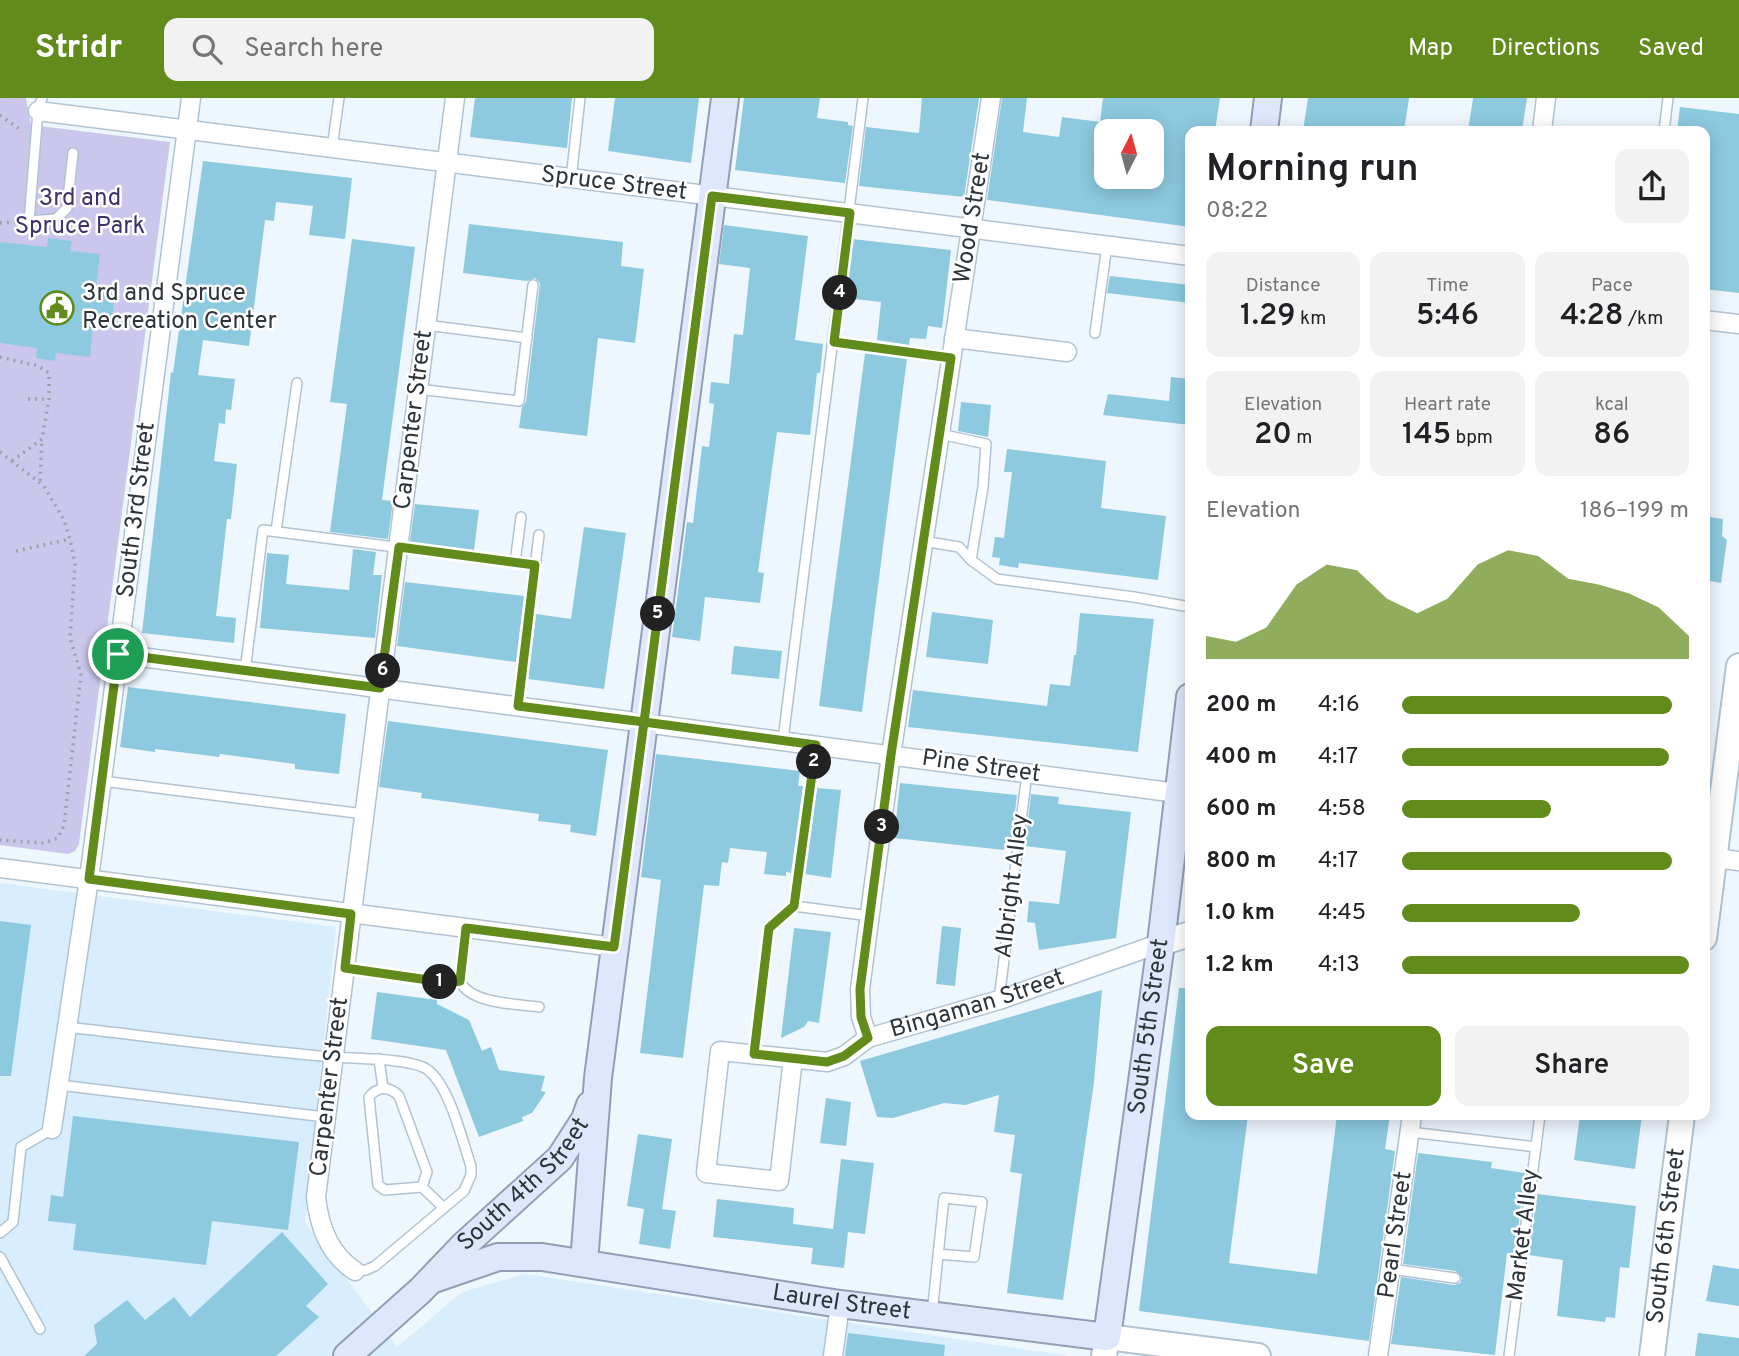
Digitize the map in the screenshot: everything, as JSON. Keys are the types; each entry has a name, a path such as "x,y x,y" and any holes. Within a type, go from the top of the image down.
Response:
{"main road":[{"name":"South 4th Street","path":"583,1263 598,1079 614,947 725,98"},
{"path":"1265,126 1268,98"},
{"name":"South 5th Street","path":"1105,1346 1161,943 1185,734"},
{"name":"South 4th Street","path":"426,1285 463,1246 560,1158 585,1119 598,1079"},
{"name":"Laurel Street","path":"426,1285 498,1257 542,1256 840,1304 932,1316 1105,1346"},
{"path":"347,1356 426,1285"}],"street":[{"name":"South 3rd Street","path":"52,1129 89,879 191,98"},
{"name":"Carpenter Street","path":"355,1271 342,1262 319,1223 316,1197 454,98"},
{"name":"Wood Street","path":"868,1038 861,1017 860,989 891,755 990,98"},
{"path":"1543,126 1546,98"},
{"name":"Spruce Street","path":"40,105 187,130 1185,255"},
{"path":"1710,321 1739,324"},
{"path":"954,338 1067,352"},
{"name":"Pine Street","path":"118,654 1177,793"},
{"path":"1710,906 1719,859 1723,763 1739,666"},
{"path":"0,868 614,947"},
{"name":"Bingaman Street","path":"793,1058 779,1181 706,1172 720,1051 793,1058 827,1062 844,1056 868,1038 999,1000 1185,936"},
{"name":"South 6th Street","path":"1652,1356 1681,1120"},
{"name":"Pearl Street","path":"1378,1356 1411,1124"},
{"path":"833,1356 840,1304"},
{"name":"Laurel Street","path":"1105,1346 1258,1356"}],"lane":[{"path":"332,149 339,98"},
{"path":"571,179 580,98"},
{"path":"783,740 863,98"},
{"path":"1665,126 1668,98"},
{"path":"40,105 29,221 56,219 67,208 73,153"},
{"path":"1095,333 1107,245"},
{"path":"418,389 519,401 533,285"},
{"path":"426,325 527,338"},
{"path":"834,342 951,358"},
{"path":"276,531 297,383"},
{"path":"940,434 986,444 971,560"},
{"path":"515,563 521,517"},
{"path":"245,671 262,530 535,565"},
{"path":"518,706 539,535"},
{"path":"923,541 959,547 971,560 997,579 1185,606"},
{"path":"754,1054 769,928 794,906 816,745"},
{"name":"Albright Alley","path":"999,1000 1027,773"},
{"path":"102,781 364,814"},
{"path":"794,906 870,916"},
{"path":"466,928 460,981 470,994 539,1007"},
{"path":"345,968 449,983 460,981"},
{"path":"67,1027 333,1057 379,1059 425,1067 436,1076 471,1167 471,1175 464,1191 375,1266 355,1271"},
{"path":"379,1059 383,1088"},
{"path":"59,1085 326,1117"},
{"path":"422,1187 427,1172 399,1096 393,1090 374,1090 369,1097 377,1185 385,1190 422,1187 444,1208"},
{"name":"Market Alley","path":"1508,1356 1539,1120"},
{"path":"1411,1124 1536,1147"},
{"path":"0,1233 13,1222 21,1147 52,1129"},
{"path":"932,1316 938,1254 944,1198 982,1202 974,1257 938,1254"},
{"path":"0,1257 40,1329"},
{"path":"1391,1269 1455,1278"}],"path":[{"path":"0,115 35,139"},
{"path":"0,357 38,366 49,373 49,399 42,439 40,482"},
{"path":"28,399 49,399"},
{"path":"12,461 42,439"},
{"path":"0,452 44,486 64,520 75,565 70,638 81,674 64,825 58,838 44,844 0,840"},
{"path":"16,551 70,539"}],"shaded area":[{"path":"0,883 336,927 305,1222 397,1347 462,1292 525,1274 1069,1356 0,1356"}],"green space":[{"name":"3rd and Spruce Park","path":"0,98 26,98 31,125 170,142 79,844 75,851 68,854 0,845"}],"building":[{"path":"475,98 572,98 567,148 470,137"},
{"path":"615,98 699,98 691,163 608,151"},
{"path":"744,98 820,98 817,118 848,122 848,125 853,126 845,183 735,170"},
{"path":"922,98 979,98 964,197 859,186 866,127 919,133"},
{"path":"1002,98 1027,98 1023,132 1059,137 1062,117 1094,121 1094,189 1164,189 1164,119 1100,119 1103,98 1220,98 1216,126 1185,126 1185,226 987,200"},
{"path":"1308,98 1409,98 1405,126 1304,126"},
{"path":"1473,98 1527,98 1523,126 1469,126"},
{"path":"1680,107 1739,114 1739,293 1710,290 1710,126 1678,126"},
{"path":"203,161 352,178 345,239 309,235 313,206 276,202 274,221 265,220 249,346 203,340 198,375 235,379 231,410 226,409 225,424 219,423 214,461 237,464 231,519 227,519 216,616 236,618 234,643 142,633 171,372 173,373"},
{"path":"469,224 623,242 621,266 644,269 635,343 598,338 587,436 519,428 522,407 526,402 540,283 535,278 527,281 463,273"},
{"path":"724,225 808,236 795,340 823,344 810,435 777,432 758,572 764,573 760,603 705,597 700,641 672,637 687,522 693,523 702,446 709,447 714,404 709,403 711,382 729,384 734,334 743,335 750,268 719,264"},
{"name":"3rd and Spruce Recreation Center","path":"48,238 72,241 70,251 100,254 96,288 115,290 111,329 93,326 90,357 56,353 55,361 36,358 37,348 0,343 0,242 47,247"},
{"path":"352,239 415,247 382,500 393,501 388,539 330,532 347,404 330,402"},
{"path":"852,239 951,250 942,328 928,326 926,339 910,338 909,345 877,340 881,302 845,298"},
{"path":"1110,276 1185,284 1185,302 1107,293"},
{"path":"865,353 907,358 862,712 819,706"},
{"path":"1171,377 1185,378 1185,424 1103,415 1108,394 1169,401"},
{"path":"961,402 991,405 988,437 958,431"},
{"path":"1007,449 1106,461 1101,508 1166,516 1158,580 1019,563 1018,568 999,565 1000,558 992,557 995,537 1004,538 1012,472 1004,472"},
{"path":"415,504 479,510 474,550 410,542"},
{"path":"1710,517 1723,519 1722,536 1727,540 1721,583 1710,581"},
{"path":"584,527 626,533 604,689 528,679 536,614 571,619"},
{"path":"353,549 376,552 373,575 382,575 375,638 260,628 267,553 289,555 286,584 349,590"},
{"path":"405,582 524,596 516,662 397,646"},
{"path":"932,612 993,620 988,664 926,657"},
{"path":"1080,613 1154,619 1138,752 908,727 913,690 1047,706 1050,684 1070,686"},
{"path":"734,646 782,651 779,679 731,674"},
{"path":"128,687 346,714 339,774 295,769 295,764 220,754 219,757 120,747"},
{"path":"388,721 608,750 596,836 570,832 571,825 538,821 539,814 421,798 422,793 379,787"},
{"path":"656,754 800,771 798,786 803,786 791,873 786,872 786,876 764,874 767,852 730,848 728,863 722,862 719,886 704,885 683,1058 640,1053 661,880 641,877"},
{"path":"900,783 1017,795 1011,844 1005,844 1004,850 894,838"},
{"path":"817,788 841,790 831,878 805,874"},
{"path":"1031,794 1059,797 1058,804 1131,812 1116,938 1039,950 1035,923 1027,922 1029,901 1059,904 1066,851 1025,846"},
{"path":"0,921 31,925 11,1076 0,1076"},
{"path":"942,926 961,928 955,986 936,984"},
{"path":"794,928 831,932 819,1023 808,1021 804,1027 781,1038"},
{"path":"1179,988 1185,988 1185,1120 1247,1120 1229,1263 1317,1274 1336,1120 1389,1120 1385,1149 1395,1151 1369,1341 1139,1311"},
{"path":"1102,990 1094,1082 1063,1300 1007,1293 1022,1174 1010,1172 1015,1135 994,1132 999,1095 965,1105 944,1103 893,1118 877,1117 860,1061"},
{"path":"377,992 437,1000 437,1004 469,1020 482,1051 491,1047 499,1070 545,1076 541,1091 546,1092 532,1113 522,1117 523,1121 479,1137 446,1050 371,1039"},
{"path":"826,1098 851,1102 846,1146 820,1143"},
{"path":"73,1116 299,1142 288,1230 212,1221 206,1265 73,1250 76,1224 48,1221 51,1195 63,1197"},
{"path":"1579,1120 1641,1120 1635,1169 1574,1160"},
{"path":"638,1134 672,1139 662,1209 676,1211 670,1249 639,1244 644,1209 627,1206"},
{"path":"1418,1153 1492,1162 1491,1168 1525,1173 1515,1254 1507,1253 1495,1355 1391,1344 1401,1277 1454,1285 1460,1283 1462,1278 1456,1271 1403,1264"},
{"path":"841,1159 874,1163 865,1234 848,1232 844,1268 811,1264 813,1248 713,1237 717,1199 794,1208 793,1224 833,1229"},
{"path":"1537,1194 1636,1206 1629,1268 1620,1267 1615,1318 1606,1317 1605,1322 1557,1316 1563,1260 1529,1255"},
{"path":"282,1232 328,1284 306,1306 319,1317 276,1356 84,1356 97,1344 94,1325 127,1300 145,1320 174,1297 190,1317"},
{"path":"1713,1265 1739,1269 1739,1306 1706,1301"},
{"path":"848,1333 945,1345 944,1356 845,1356"},
{"path":"1698,1333 1739,1338 1739,1356 1695,1356"}],"place":[{"name":"3rd and Spruce Recreation Center","path":"57,308"}],"route":[{"path":"118,654 89,879 351,914 345,968 449,983 460,981 466,928 614,947 644,722 816,745 794,906 769,928 754,1054 827,1062 844,1056 868,1038 861,1017 860,989 891,755 951,358 834,342 850,213 712,196 644,722 518,706 535,565 399,547 380,688 118,654"}]}
